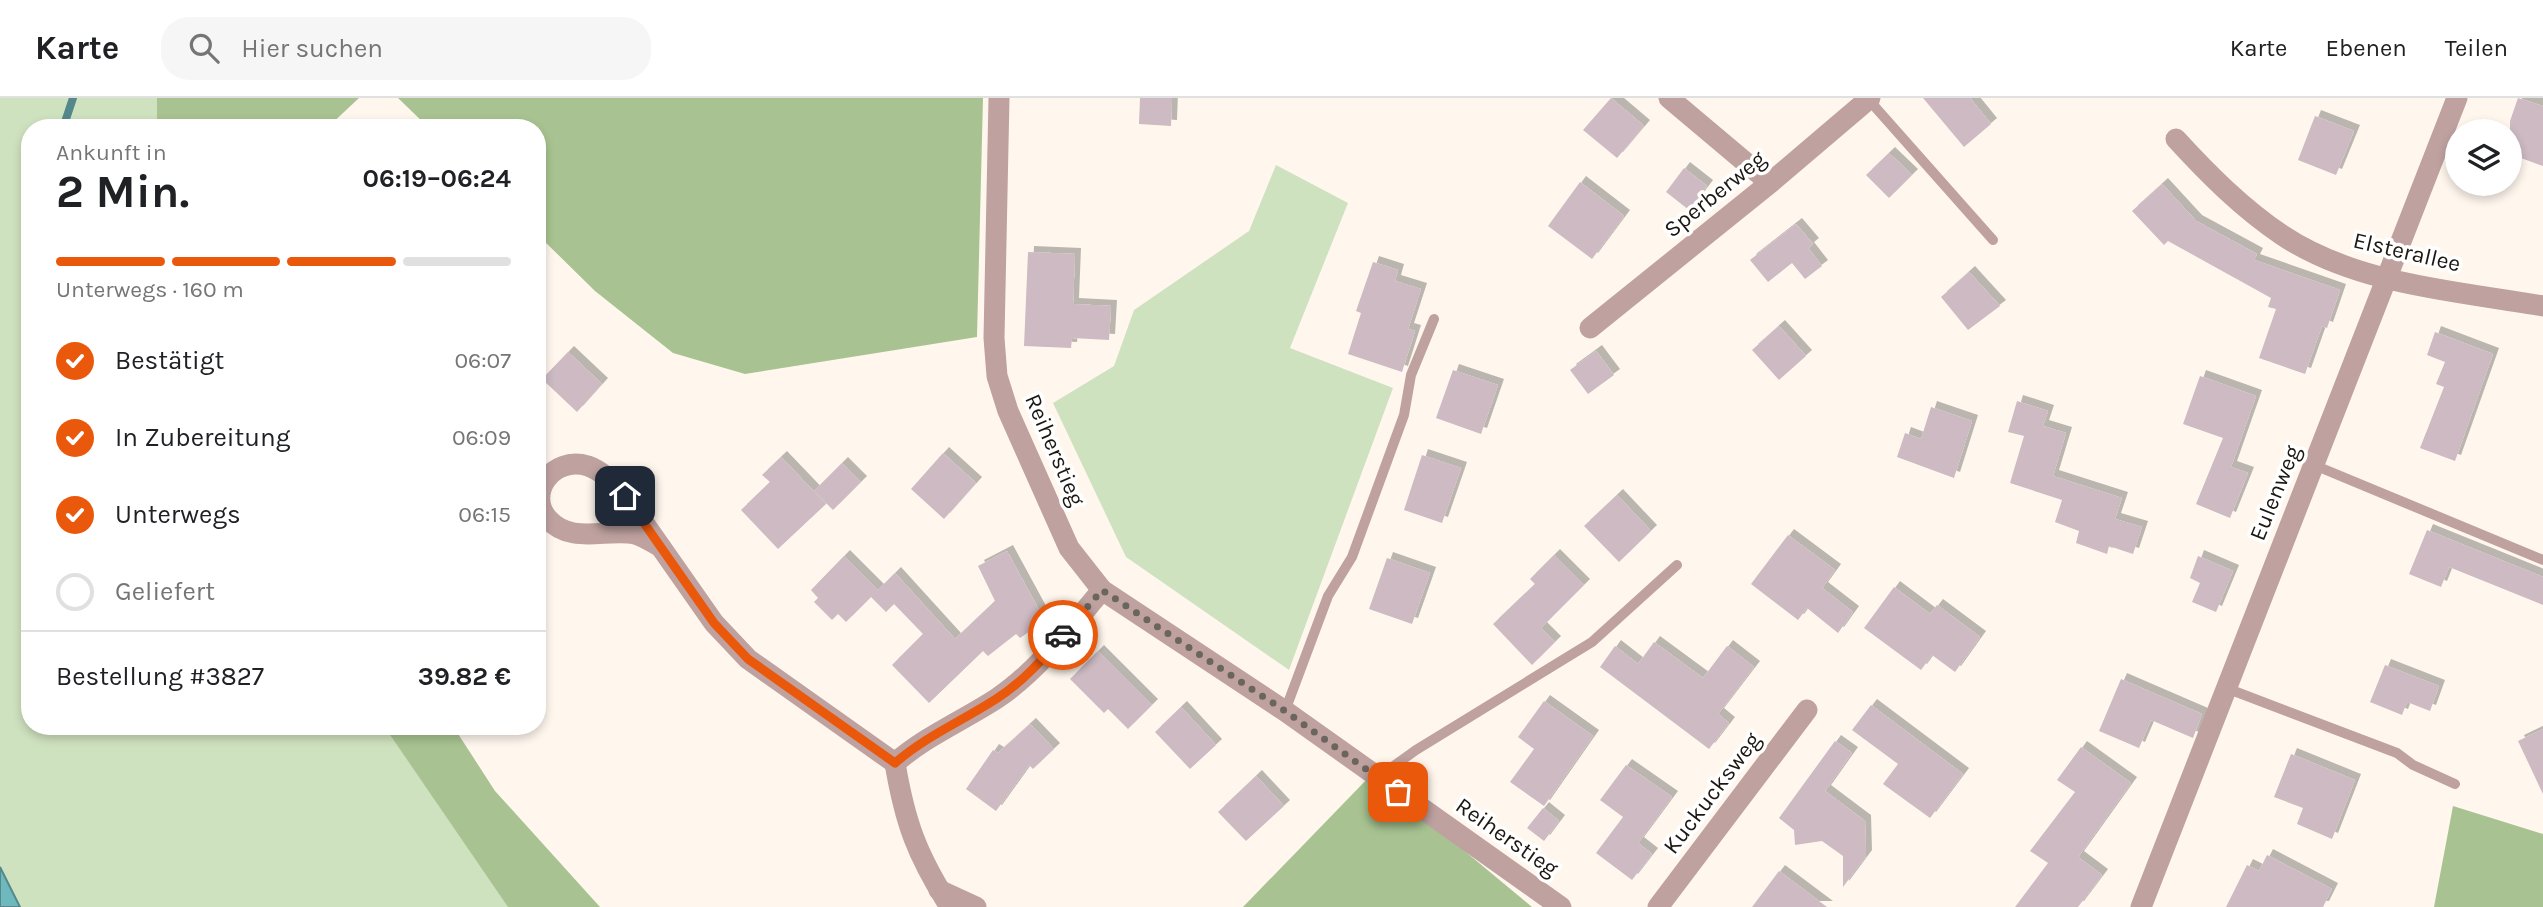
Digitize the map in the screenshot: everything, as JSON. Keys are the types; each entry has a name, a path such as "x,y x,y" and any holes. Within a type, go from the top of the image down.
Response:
{"street":[{"name":"Reiherstieg","path":"999,98 994,338 997,376 1008,411 1069,548 1102,590 1285,711 1561,907"},
{"path":"1669,98 1770,183"},
{"name":"Eulenweg","path":"2141,907 2457,98"},
{"name":"Sperberweg","path":"1590,328 1770,183 1869,99"},
{"name":"Elsterallee","path":"2176,139 2225,192 2284,236 2331,260 2388,278 2543,306"},
{"path":"546,463 589,466 609,479 625,496 714,623 748,659 895,763 904,815 920,856 944,898 976,907"},
{"path":"546,518 557,527 591,535 637,535 659,546"},
{"path":"895,763 920,741 996,699 1021,681 1102,590"},
{"name":"Kuckucksweg","path":"1658,907 1807,710"}],"lane":[{"path":"1869,99 1993,240"},
{"path":"1285,711 1328,596 1352,557 1404,415 1411,375 1434,319"},
{"path":"2314,465 2543,560"},
{"path":"1377,778 1416,750 1592,642 1677,565"},
{"path":"2226,688 2397,753 2413,765 2455,784"}],"green space":[{"path":"0,98 170,98 169,119 21,119 21,735 444,735 577,907 0,907"},
{"path":"157,98 359,98 337,119 157,119"},
{"path":"398,98 983,98 977,337 745,374 673,353 595,291 546,243 546,119 420,119"},
{"path":"1276,165 1348,203 1290,348 1393,388 1289,670 1126,557 1053,403 1114,366 1134,310 1249,231"},
{"path":"390,735 459,735 495,791 600,907 508,907"},
{"path":"1372,774 1532,907 1243,907"},
{"path":"2453,806 2543,834 2543,907 2434,907"}],"water":[{"path":"0,867 20,907 0,907"}],"building":[{"path":"1140,98 1172,98 1171,126 1139,124"},
{"path":"1611,98 1644,126 1617,158 1583,130"},
{"path":"1923,98 1970,98 1991,124 1964,147"},
{"path":"2518,98 2543,106 2543,166 2522,158 2522,119 2511,119"},
{"path":"2315,116 2354,131 2336,175 2298,160"},
{"path":"1889,153 1912,175 1889,198 1866,175"},
{"path":"1684,168 1707,186 1689,210 1666,192"},
{"path":"1580,182 1624,216 1592,259 1548,226"},
{"path":"2162,184 2196,221 2257,254 2254,260 2340,290 2327,328 2322,326 2305,374 2259,358 2276,309 2268,307 2271,298 2168,241 2164,245 2132,211"},
{"path":"1796,224 1813,244 1808,248 1822,266 1805,279 1792,263 1768,282 1750,260"},
{"path":"1028,252 1075,254 1073,304 1111,306 1109,340 1072,338 1071,348 1024,346"},
{"path":"1373,262 1398,270 1395,281 1421,289 1408,329 1415,331 1402,372 1348,354 1361,313 1356,311"},
{"path":"1969,272 2000,306 1968,330 1941,297"},
{"path":"1779,326 1806,356 1779,380 1752,350"},
{"path":"2435,332 2493,354 2455,461 2420,448 2444,387 2436,384 2445,362 2427,355"},
{"path":"1596,351 1614,375 1588,394 1570,370"},
{"path":"568,352 602,384 577,412 546,383 546,375"},
{"path":"1453,370 1498,385 1481,434 1436,418"},
{"path":"2200,376 2256,396 2231,467 2248,473 2230,518 2196,504 2223,438 2183,424"},
{"path":"2017,401 2048,411 2043,426 2066,433 2053,476 2122,498 2115,519 2142,527 2133,554 2109,546 2107,554 2076,543 2079,531 2055,522 2062,500 2010,483 2024,436 2008,432"},
{"path":"1931,407 1972,421 1954,478 1897,457 1905,433 1921,439"},
{"path":"943,453 976,483 944,519 911,489"},
{"path":"1422,455 1461,468 1442,523 1404,510"},
{"path":"781,457 826,504 778,549 741,510 770,482 762,475"},
{"path":"842,463 861,482 833,510 814,491"},
{"path":"1617,495 1651,531 1619,562 1584,526"},
{"path":"2427,530 2543,577 2543,605 2449,567 2441,587 2409,574"},
{"path":"1788,535 1835,570 1822,588 1853,612 1838,633 1807,608 1798,620 1751,584"},
{"path":"1007,551 1045,621 1020,638 1016,634 988,656 983,651 929,703 892,665 923,634 894,604 886,612 871,597 846,622 838,614 832,620 814,602 818,598 811,590 844,556 878,590 895,573 955,639 995,601 978,566"},
{"path":"1554,555 1584,585 1541,628 1555,642 1532,665 1493,624 1535,584 1530,579"},
{"path":"2198,556 2233,571 2216,612 2192,602 2200,583 2190,578"},
{"path":"1387,558 1430,573 1412,624 1369,609"},
{"path":"1894,587 1930,614 1937,605 1980,637 1955,672 1932,655 1921,670 1864,628"},
{"path":"1654,642 1703,678 1727,646 1754,667 1718,714 1729,723 1709,749 1600,667 1615,646 1638,664"},
{"path":"1098,651 1152,705 1128,729 1108,709 1104,713 1070,679"},
{"path":"2385,665 2439,686 2430,711 2407,702 2402,715 2370,702"},
{"path":"2121,679 2202,714 2193,738 2151,720 2139,748 2099,731"},
{"path":"1544,701 1593,736 1544,806 1510,782 1534,749 1518,737"},
{"path":"1871,705 1963,774 1930,818 1883,784 1898,764 1852,730"},
{"path":"1181,707 1216,745 1190,769 1155,732"},
{"path":"1030,724 1054,749 1033,769 1029,765 996,811 966,789 993,750 998,753"},
{"path":"2543,729 2543,794 2518,741"},
{"path":"1835,741 1852,753 1825,791 1865,821 1866,856 1843,887 1843,856 1822,841 1795,845 1794,830 1779,818"},
{"path":"2081,747 2131,783 2078,857 2102,875 2078,907 2015,907 2048,863 2030,851 2075,792 2057,780"},
{"path":"2291,754 2355,780 2332,839 2297,824 2303,808 2274,797"},
{"path":"1626,765 1672,797 1638,843 1652,854 1632,880 1596,853 1623,817 1600,800"},
{"path":"1256,776 1284,806 1246,841 1218,812"},
{"path":"1543,808 1559,821 1544,841 1527,828"},
{"path":"2267,855 2332,889 2323,907 2226,907 2247,865 2259,871"},
{"path":"1779,871 1827,907 1752,907"}],"waterway":[{"path":"66,119 73,98"}],"way so far":[{"path":"1063,635 1102,590 1285,711 1398,792"}],"route":[{"path":"625,496 714,623 748,659 895,763 920,741 996,699 1021,681 1063,635"}]}
